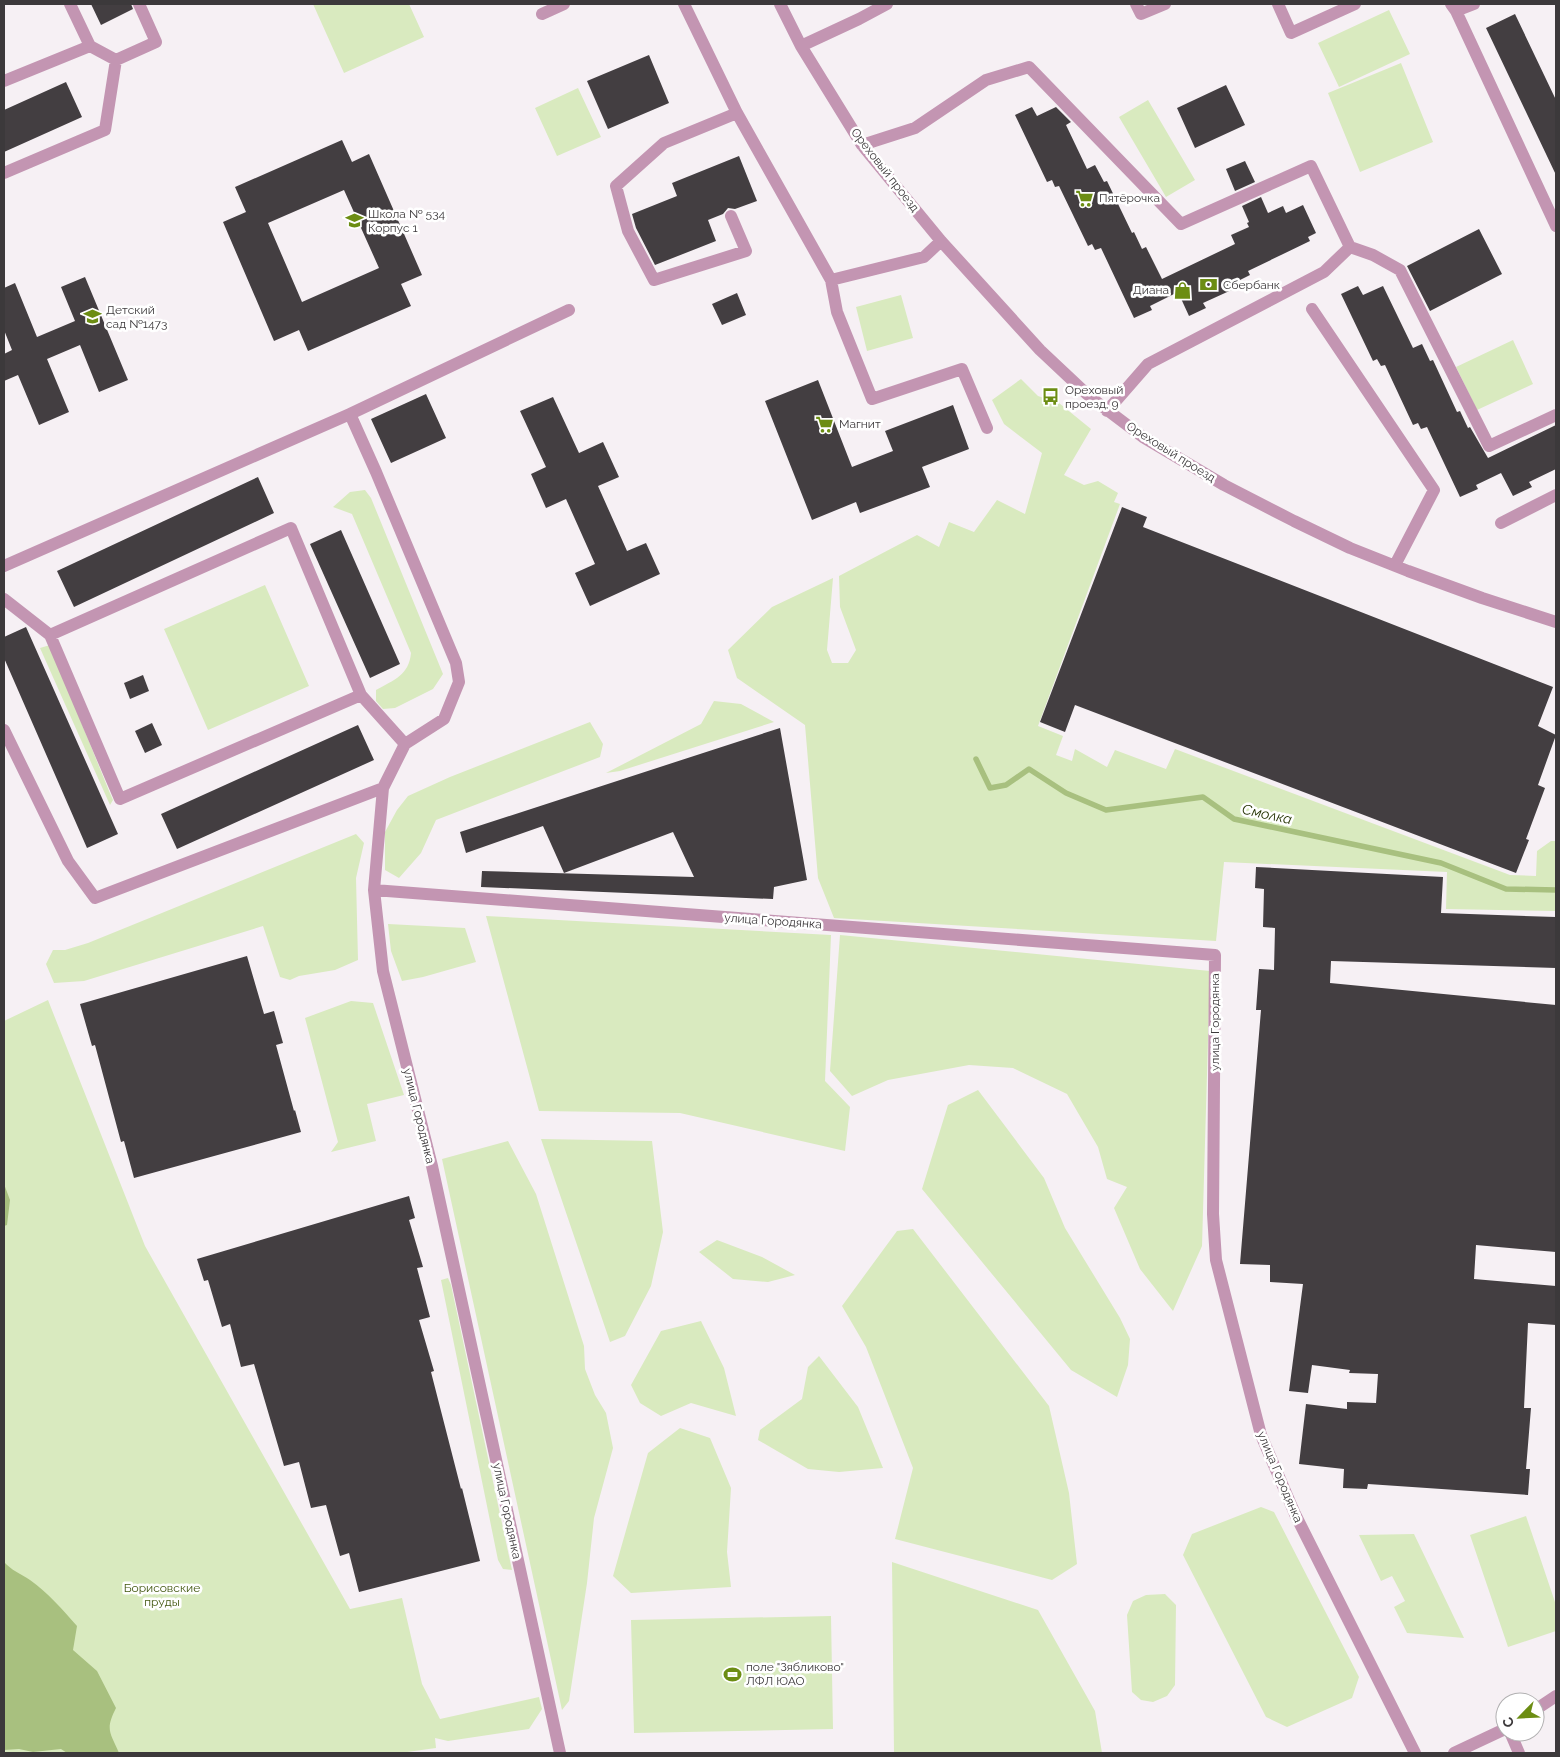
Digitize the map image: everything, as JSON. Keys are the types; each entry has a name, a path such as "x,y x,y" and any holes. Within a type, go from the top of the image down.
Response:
{"street":[{"path":"70,4 90,46 116,60"},
{"path":"116,60 156,42 139,4"},
{"path":"542,14 564,4"},
{"path":"684,4 737,114 831,280 837,312 872,399 962,369 987,428"},
{"name":"Ореховый проезд","path":"780,4 801,46 862,145 940,240 1040,350 1090,397 1143,437 1224,484 1294,521 1350,548 1482,598 1556,622"},
{"path":"1136,4 1141,14 1165,4"},
{"path":"1278,4 1291,33 1355,4"},
{"path":"1474,4 1453,8 1556,226"},
{"path":"801,46 859,19 883,5"},
{"path":"4,81 90,46"},
{"path":"4,173 105,130 116,60"},
{"path":"862,145 915,128 986,80 1028,67 1180,224 1311,166 1350,247 1373,255 1400,270 1489,446 1556,415"},
{"path":"731,216 746,251 654,280 628,231 616,186 664,144 737,114"},
{"path":"831,280 924,256 940,240"},
{"path":"1108,411 1148,364 1324,272 1350,247"},
{"path":"1312,309 1434,490 1395,565"},
{"path":"4,566 350,414 569,310"},
{"path":"350,414 456,663 459,682 444,719 405,744 383,788 374,890"},
{"path":"1501,523 1556,495"},
{"path":"50,635 292,528 361,695 405,744"},
{"path":"4,599 50,635 120,799 361,695"},
{"path":"4,730 68,861 95,898 383,788"},
{"name":"улица Городянка","path":"560,1753 432,1166 384,971 374,890 1215,955 1213,1214 1216,1260 1260,1436 1295,1514 1416,1753"},
{"path":"1545,1703 1556,1696"},
{"path":"1454,1753 1495,1734"}],"green space":[{"path":"313,4 409,4 424,37 344,73"},
{"path":"1389,10 1410,54 1339,87 1318,43"},
{"path":"1401,63 1433,142 1360,172 1328,93"},
{"path":"578,88 601,137 557,156 535,108"},
{"path":"1148,100 1195,180 1166,197 1119,117"},
{"path":"901,295 913,338 867,351 856,307"},
{"path":"1513,340 1533,384 1477,410 1456,367"},
{"path":"1021,379 1038,396 1059,403 1091,429 1064,475 1084,485 1098,481 1118,493 1114,502 1120,504 1038,726 1063,736 1056,755 1072,761 1075,749 1107,767 1115,750 1166,769 1175,749 1510,875 1536,876 1537,851 1551,841 1556,841 1556,911 1446,909 1447,872 1224,862 1216,941 834,918 818,878 805,725 737,678 728,650 772,607 833,578 827,650 832,663 848,663 856,650 840,607 839,576 917,535 939,547 949,522 974,532 997,500 1025,514 1042,453 1004,424 992,400"},
{"path":"365,490 371,498 443,674 433,689 395,708 383,709 376,701 376,690 404,672 411,653 352,514 333,507 350,492"},
{"path":"265,585 309,686 208,730 164,629"},
{"path":"50,645 113,800 110,805 40,648"},
{"path":"714,701 741,704 774,722 620,771 606,773 701,724"},
{"path":"590,722 603,744 600,757 436,820 421,853 399,878 385,870 385,832 397,810 408,796 450,777"},
{"path":"356,834 364,843 356,878 358,960 335,970 299,976 290,980 280,977 263,926 84,981 54,983 46,964 53,950 65,950 88,943"},
{"path":"486,916 831,935 825,1081 850,1107 845,1151 680,1113 539,1111"},
{"path":"388,924 465,928 476,962 402,981 391,951"},
{"path":"840,935 1210,971 1202,1246 1173,1311 1140,1269 1114,1208 1127,1187 1107,1179 1098,1147 1067,1094 1013,1068 969,1065 888,1080 852,1096 830,1071"},
{"name":"Борисовские пруды","path":"48,1000 145,1246 350,1609 402,1598 422,1684 440,1719 539,1697 542,1709 529,1729 448,1741 435,1738 436,1748 400,1753 4,1753 4,1021"},
{"path":"351,1001 373,1003 404,1095 367,1104 376,1141 331,1152 338,1142 305,1018"},
{"path":"978,1090 1044,1178 1065,1228 1120,1318 1130,1339 1128,1365 1117,1397 1071,1370 922,1189 948,1105"},
{"path":"541,1139 652,1141 663,1232 651,1286 625,1336 610,1342"},
{"path":"508,1141 536,1194 584,1346 585,1369 595,1395 606,1413 613,1448 594,1518 587,1583 569,1701 562,1710 442,1159"},
{"path":"913,1229 1049,1406 1069,1493 1077,1564 1052,1580 895,1539 913,1468 866,1347 842,1306 897,1231"},
{"path":"717,1240 762,1257 795,1275 768,1282 733,1279 699,1252"},
{"path":"448,1278 512,1570 503,1569 498,1560 441,1280"},
{"path":"701,1321 724,1368 736,1416 691,1403 661,1416 640,1403 631,1385 661,1331"},
{"path":"819,1356 858,1407 883,1468 839,1472 808,1469 758,1440 760,1430 802,1399 808,1367"},
{"path":"680,1428 710,1438 731,1488 727,1552 731,1587 631,1593 613,1576 648,1453"},
{"path":"1261,1507 1274,1512 1359,1677 1352,1698 1287,1727 1266,1717 1183,1555 1192,1534"},
{"path":"1526,1516 1556,1605 1556,1631 1508,1647 1470,1535"},
{"path":"1414,1534 1464,1638 1407,1633 1394,1607 1405,1601 1392,1576 1381,1581 1359,1535"},
{"path":"892,1562 1038,1610 1095,1711 1102,1753 894,1753"},
{"path":"1165,1594 1176,1605 1175,1685 1167,1696 1153,1702 1141,1700 1132,1692 1127,1615 1133,1601 1146,1595"},
{"name":"поле \"Зябликово\" ЛФЛ ЮАО","path":"831,1616 833,1729 634,1733 631,1620"}],"shaded area":[{"path":"4,1184 10,1200 7,1225 4,1226"},
{"path":"4,1562 43,1590 77,1626 73,1650 97,1671 116,1708 111,1721 110,1731 119,1753 67,1753 61,1749 33,1752 19,1749 4,1750"}],"building":[{"path":"91,4 131,4 133,9 101,25"},
{"path":"1515,14 1556,100 1556,175 1486,28"},
{"path":"649,55 669,103 608,129 587,81"},
{"path":"66,82 82,117 4,152 4,110"},
{"path":"1226,85 1245,125 1195,148 1177,108"},
{"path":"1032,107 1037,116 1056,107 1071,122 1066,125 1087,169 1095,165 1104,182 1107,181 1132,233 1134,232 1142,249 1146,247 1162,279 1235,244 1231,235 1249,227 1247,223 1249,222 1242,206 1261,197 1268,213 1283,206 1286,213 1303,205 1316,233 1308,237 1310,241 1248,271 1250,275 1234,283 1236,288 1203,303 1206,308 1189,316 1178,292 1150,306 1152,310 1134,318 1101,248 1095,250 1092,244 1088,246 1059,186 1055,187 1052,180 1047,182 1015,115"},
{"path":"342,140 352,162 369,154 422,275 401,284 411,306 308,351 299,330 274,341 223,222 246,212 235,187","holes":["344,190 379,268 302,302 268,223"]},
{"path":"739,156 757,201 735,209 728,208 723,214 708,220 716,241 655,265 636,228 632,214 677,196 672,183"},
{"path":"1245,161 1255,182 1235,191 1226,169"},
{"path":"1479,229 1502,274 1430,311 1407,266"},
{"path":"85,277 128,380 99,392 80,345 47,359 69,412 39,425 18,375 4,381 4,354 12,350 4,330 4,288 15,283 37,337 75,321 61,287"},
{"path":"1358,286 1363,295 1383,286 1413,348 1422,344 1430,361 1433,360 1457,412 1460,411 1468,428 1470,427 1488,458 1556,425 1556,469 1529,482 1532,487 1513,496 1501,473 1476,485 1478,489 1460,497 1427,427 1421,429 1418,423 1413,425 1385,365 1381,366 1377,359 1373,361 1341,294"},
{"path":"737,293 746,315 722,325 712,304"},
{"path":"818,380 852,467 893,451 885,431 953,405 969,449 922,467 930,487 860,513 856,502 812,520 765,401"},
{"path":"426,394 446,438 391,463 371,419"},
{"path":"553,397 579,453 603,442 619,477 598,486 627,551 646,543 660,574 590,606 575,573 595,564 566,499 546,508 531,474 546,467 520,411"},
{"path":"258,477 274,513 74,607 57,571"},
{"path":"1122,507 1147,517 1143,527 1553,687 1538,726 1556,735 1538,785 1545,788 1526,839 1529,840 1516,873 1075,705 1065,732 1040,722"},
{"path":"341,530 400,664 370,678 310,544"},
{"path":"26,627 118,834 87,848 4,658 4,637"},
{"path":"143,675 149,691 130,699 124,683"},
{"path":"152,723 162,745 145,753 135,731"},
{"path":"358,725 374,760 177,849 161,814"},
{"path":"780,728 807,880 774,887 773,899 481,887 482,871 694,877 673,832 564,873 543,826 466,853 460,832"},
{"path":"1256,867 1443,877 1441,913 1556,917 1556,968 1331,961 1330,983 1556,1005 1556,1252 1476,1245 1474,1279 1556,1286 1556,1325 1528,1323 1524,1408 1531,1408 1526,1469 1530,1469 1528,1495 1368,1484 1367,1489 1343,1488 1344,1469 1299,1464 1306,1404 1347,1409 1347,1402 1376,1403 1378,1374 1349,1373 1350,1370 1312,1365 1308,1393 1289,1391 1303,1284 1270,1282 1270,1265 1240,1264 1261,1010 1256,1010 1259,969 1274,970 1275,928 1263,927 1264,889 1255,888"},
{"path":"247,956 264,1014 274,1011 283,1043 276,1045 301,1132 134,1178 124,1141 121,1142 95,1045 92,1046 80,1004"},
{"path":"409,1196 415,1218 409,1220 423,1267 417,1268 430,1317 419,1320 434,1371 431,1372 480,1561 359,1592 349,1553 340,1556 326,1505 311,1508 299,1462 284,1466 254,1364 241,1367 230,1324 222,1327 208,1280 204,1281 197,1259"}],"waterway":[{"name":"Смолка","path":"976,759 990,788 1006,785 1029,769 1066,793 1106,810 1203,797 1234,819 1441,863 1506,889 1556,890"}],"place":[{"name":"Пятёрочка","path":"1085,198"},
{"name":"Школа № 534 Корпус 1","path":"354,221"},
{"name":"Сбербанк","path":"1209,285"},
{"name":"Диана","path":"1183,290"},
{"name":"Детский сад №1473","path":"92,317"},
{"name":"Ореховый проезд, 9","path":"1051,397"},
{"name":"Магнит","path":"825,424"},
{"name":"поле \"Зябликово\" ЛФЛ ЮАО","path":"732,1674"}]}
